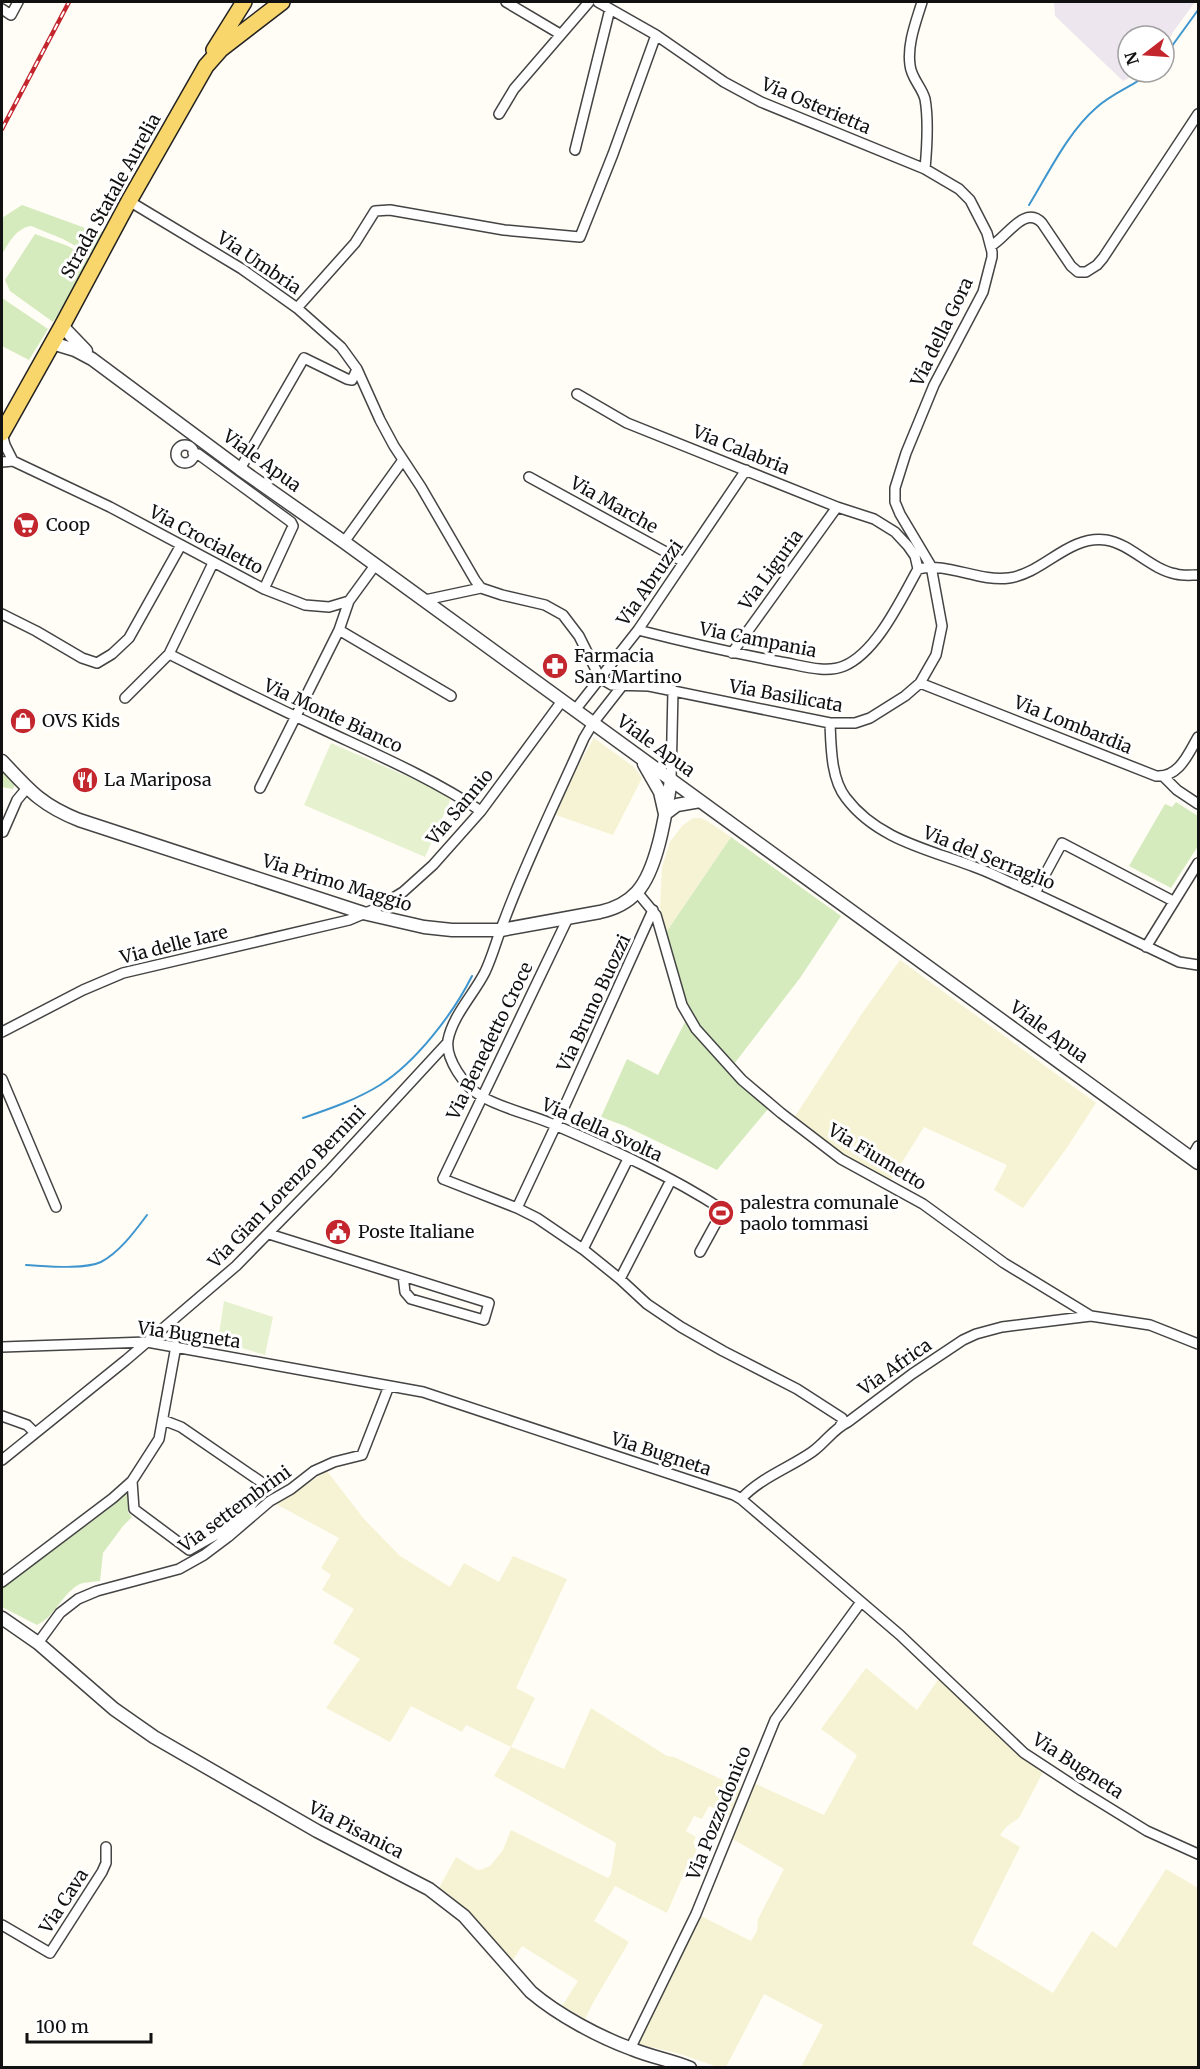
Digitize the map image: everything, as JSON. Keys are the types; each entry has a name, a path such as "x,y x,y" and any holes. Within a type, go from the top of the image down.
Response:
{"main road":[{"path":"211,59 215,46 244,2"},
{"name":"Strada Statale Aurelia","path":"2,433 129,201 211,59 282,2"}],"street":[{"path":"2,9 11,15 18,2"},
{"path":"506,2 560,34"},
{"path":"499,114 514,89 589,2"},
{"name":"Via Osterietta","path":"598,2 656,34 724,82 761,102 925,169 965,194 987,233 991,246"},
{"path":"922,2 911,39 909,63 910,70 925,100 927,147 925,169"},
{"path":"575,150 610,9"},
{"path":"297,308 355,243 375,211 390,210 504,230 580,237 613,154 656,34"},
{"path":"991,246 1021,220 1030,217 1042,223 1071,266 1078,272 1086,272 1097,265 1118,237 1198,114"},
{"name":"Via Umbria","path":"129,201 242,268 297,308 341,347 357,369 380,420 466,568 481,588"},
{"name":"Via della Gora","path":"931,566 895,502 895,488 934,385 982,292 992,257 991,246"},
{"name":"Viale Apua","path":"62,326 92,359"},
{"name":"Viale Apua","path":"52,343 75,350 92,359 240,470 376,564 1195,1161"},
{"path":"240,470 304,358 347,380 352,380 357,369"},
{"name":"Via Calabria","path":"577,394 627,423 837,507 874,519 895,532 915,556 918,569"},
{"path":"2,433 4,445 13,461 2,462"},
{"path":"193,453 198,454 291,522 293,526 264,589"},
{"path":"344,542 404,460"},
{"name":"Via Crocialetto","path":"13,461 110,507 264,589 305,604 329,607 349,601"},
{"name":"Via Abruzzi","path":"575,710 638,630 746,470"},
{"name":"Via Marche","path":"529,477 684,562"},
{"name":"Via Liguria","path":"732,653 837,507"},
{"path":"895,532 905,523"},
{"path":"918,569 931,566 991,578 1009,578 1025,572 1073,545 1090,540 1107,540 1175,574 1198,575"},
{"path":"2,614 82,658 97,663 112,654 129,638 181,545"},
{"path":"125,698 169,654 213,563"},
{"path":"260,788 339,630 349,601 376,564"},
{"name":"Via Basilicata","path":"600,678 612,685 649,686 673,690 830,723 855,723 866,720 905,696 920,682 933,662 941,633 938,595 931,566"},
{"name":"Via Campania","path":"638,630 732,653 823,669 843,667 861,656 879,635 918,569"},
{"path":"425,600 481,588 545,605 563,615 579,636 600,678"},
{"path":"339,630 451,696"},
{"name":"Via Monte Bianco","path":"169,654 420,775 481,811"},
{"name":"Via Lombardia","path":"920,682 1156,776 1164,777"},
{"path":"593,723 622,686"},
{"path":"671,780 673,690"},
{"name":"Via Sannio","path":"363,913 380,906 415,882 481,811 562,701"},
{"name":"Via Gian Lorenzo Bernini","path":"2,1460 208,1291 269,1234 448,1042 452,1028 484,973 579,749 593,723"},
{"name":"Via del Serraglio","path":"830,723 838,785 847,800 877,828 906,843 976,867 1035,893 1179,962 1198,965"},
{"path":"1198,737 1176,771 1164,777 1177,790 1198,804"},
{"path":"640,758 660,792 665,814 678,805 700,801"},
{"name":"Via Primo Maggio","path":"2,761 27,788 48,806 79,820 363,913 424,927 452,930 501,930 611,909 623,903 637,892 649,872 665,814 671,780"},
{"path":"3,832 17,800 27,788"},
{"path":"1035,893 1062,843 1173,901"},
{"path":"1146,946 1198,863"},
{"name":"Via Fiumetto","path":"637,892 653,910 686,1015 742,1080 781,1113 841,1160 923,1204 1004,1263 1091,1316 1150,1325 1198,1344"},
{"name":"Via Bruno Buozzi","path":"517,1208 653,910"},
{"name":"Via delle Iare","path":"2,1032 82,990 123,973 349,920 363,913"},
{"name":"Via Benedetto Croce","path":"517,1208 443,1179 568,918"},
{"name":"Via della Svolta","path":"448,1042 450,1056 457,1071 469,1088 481,1097 556,1125 699,1194 723,1210 700,1252"},
{"path":"2,1079 56,1207"},
{"path":"1195,1161 1198,1146"},
{"path":"583,1249 628,1159"},
{"path":"620,1279 671,1180"},
{"path":"517,1208 537,1218 583,1249 647,1304 681,1327 797,1389 838,1414 843,1420 840,1426"},
{"path":"269,1234 403,1276 489,1303 484,1320 411,1299 405,1292 403,1276"},
{"name":"Via Africa","path":"741,1499 751,1489 815,1449 840,1426 963,1340 1002,1326 1091,1316"},
{"name":"Via Bugneta","path":"2,1347 147,1342 423,1392 741,1499 900,1635 1024,1753 1148,1831 1198,1854"},
{"path":"2,1582 132,1482 159,1439 176,1346"},
{"name":"Via settembrini","path":"38,1643 60,1613 78,1599 98,1591 179,1569 204,1555 270,1501 291,1489 314,1471 334,1461 362,1455 389,1386"},
{"path":"2,1416 27,1425 35,1433"},
{"path":"132,1482 134,1509 189,1550 226,1529 248,1509 267,1486 181,1427 163,1420"},
{"name":"Via Pozzodonico","path":"630,2049 696,1914 775,1720 861,1602"},
{"name":"Via Pisanica","path":"2,1618 38,1643 114,1709 154,1737 317,1832 429,1889 464,1916 531,1992 542,2001 580,2024 630,2049 690,2067"},
{"name":"Via Cava","path":"2,1925 50,1953 102,1872 106,1863 106,1847"}],"shaded area":[{"path":"1054,2 1195,2 1176,28 1176,24 1116,24 1116,74 1055,16"},
{"path":"594,738 634,767 642,778 613,835 556,815 575,771"},
{"path":"693,818 701,818 709,822 731,837 665,934 660,907 662,867 670,842 682,826"},
{"path":"900,960 1096,1103 1023,1208 994,1190 1007,1165 924,1127 891,1180 838,1152 794,1118"},
{"path":"327,1471 364,1519 400,1556 450,1587 464,1563 499,1582 513,1556 567,1579 516,1688 535,1698 511,1747 466,1725 462,1732 411,1706 390,1742 326,1708 360,1659 333,1643 354,1609 322,1590 331,1575 321,1568 339,1538 276,1504"},
{"path":"866,1668 917,1710 940,1677 1015,1750 1043,1772 1019,1818 1007,1826 1000,1835 1020,1847 972,1944 1053,1993 1092,1931 1116,1948 1166,1869 1198,1888 1198,2067 801,2067 823,2025 764,1994 726,2067 637,2044 639,2033 699,1915 751,1941 757,1931 758,1919 784,1869 731,1838 754,1783 824,1815 857,1755 821,1729"},
{"path":"591,1708 667,1756 674,1757 744,1790 733,1817 709,1806 702,1819 694,1816 686,1831 696,1837 693,1843 697,1848 685,1879 682,1878 667,1913 615,1886 594,1921 629,1942 585,2019 562,2006 578,1981 522,1946 512,1961 438,1890 456,1857 477,1870 490,1866 503,1850 511,1830 608,1878 611,1874 616,1843 494,1776 511,1747 564,1769"}],"green space":[{"path":"22,205 88,229 93,234 97,230 106,234 93,256 63,239 31,226 17,233 2,254 2,218"},
{"path":"35,234 68,246 91,260 53,322 10,291 5,280"},
{"path":"2,298 48,329 29,360 2,346"},
{"path":"331,743 452,796 425,857 304,805"},
{"path":"2,769 15,784 13,789 2,787"},
{"path":"1176,802 1198,816 1198,846 1171,888 1129,866 1165,804 1172,807"},
{"path":"731,837 841,916 800,978 734,1064 695,1023 682,996 665,934"},
{"path":"685,1022 705,1047 768,1109 717,1170 601,1117 627,1059 658,1075"},
{"path":"224,1301 273,1317 265,1355 218,1341"},
{"path":"128,1489 128,1512 132,1517 103,1553 100,1581 82,1583 74,1588 49,1616 37,1625 2,1607 2,1588 112,1506"}],"waterway":[{"path":"1176,40 1198,10"},
{"path":"1029,205 1076,129 1096,108 1132,84"},
{"path":"303,1118 362,1095 394,1075 420,1050 444,1021 472,976"},
{"path":"26,1265 75,1267 101,1262 121,1247 147,1215"}],"railway":[{"path":"2,129 69,2"}],"place":[{"name":"Coop","path":"26,525"},
{"name":"Farmacia San Martino","path":"555,666"},
{"name":"OVS Kids","path":"23,721"},
{"name":"La Mariposa","path":"85,780"},
{"name":"palestra comunale paolo tommasi","path":"721,1213"},
{"name":"Poste Italiane","path":"338,1232"}]}
